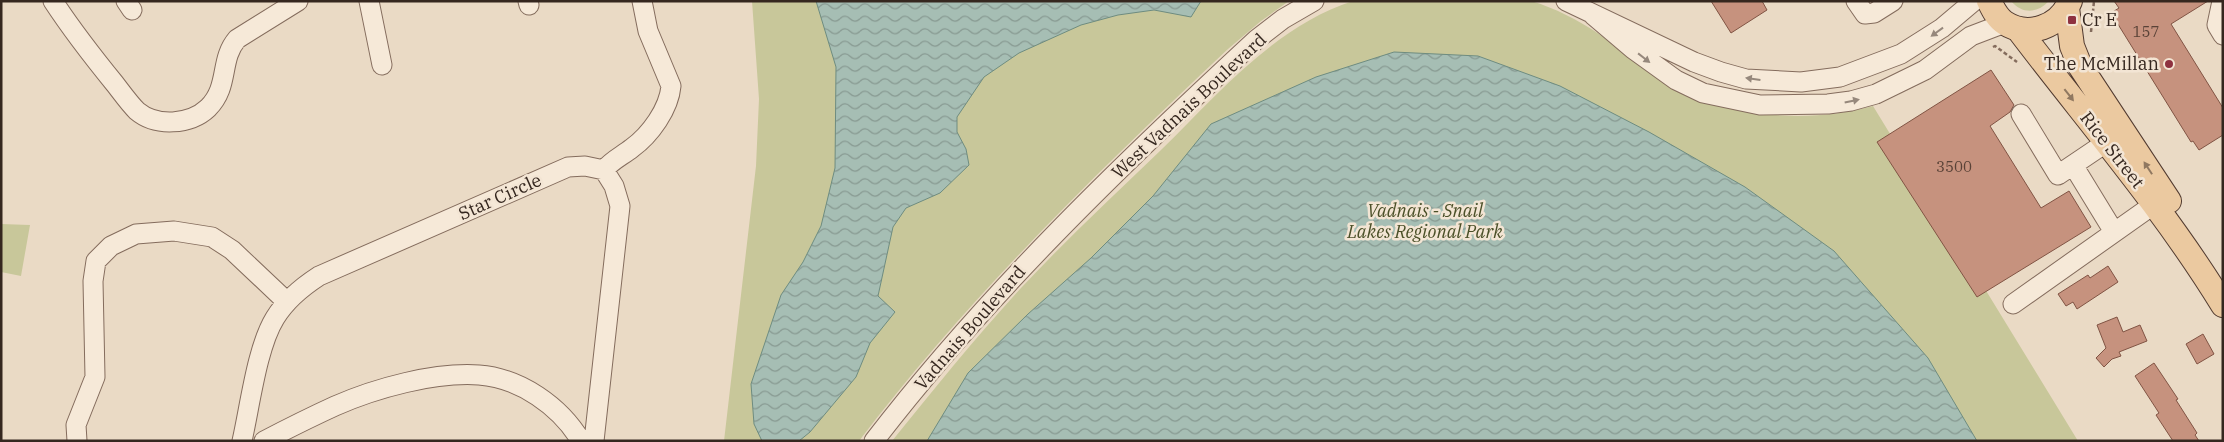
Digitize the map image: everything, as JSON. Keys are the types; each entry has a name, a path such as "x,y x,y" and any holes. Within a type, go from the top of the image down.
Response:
{"main road":[{"name":"Rice Street","path":"1989,1 1994,13 2011,26 2107,142 2203,272 2223,304"},
{"name":"Rice Street","path":"2068,5 2072,46 2080,66 2179,216 2203,272"},
{"path":"2011,26 2032,30 2046,27 2058,19 2068,5"}],"street":[{"path":"53,1 80,43 137,111 165,122 179,122 193,118 207,109 216,98 223,85 231,46 237,39 298,1"},
{"path":"369,1 382,65"},
{"path":"594,441 620,206 614,186 604,170 610,163 644,138 655,123 670,95 671,86 648,31 642,1"},
{"name":"West Vadnais Boulevard","path":"1070,220 1257,39 1283,19 1314,1"},
{"path":"1566,1 1721,72 1746,79 1801,82 1840,77 1901,54 1942,28 1974,1"},
{"path":"1856,1 1865,14 1874,13 1893,1"},
{"path":"2222,1 2217,25 2223,34"},
{"path":"1594,15 1653,65 1676,80 1703,93 1760,105 1804,105 1851,101 1891,88 1924,70 1971,36 2011,26"},
{"path":"2021,114 2058,175 2107,142"},
{"path":"2073,165 2114,232"},
{"name":"Star Circle","path":"242,441 265,338 275,318 302,287 319,276 568,167 584,166 604,170"},
{"path":"2012,304 2153,205"},
{"name":"Vadnais Boulevard","path":"874,441 970,325 1070,220"},
{"path":"77,441 76,424 95,377 93,281 96,260 111,246 136,234 174,231 212,237 232,250 287,302"},
{"path":"264,441 336,406 369,393 415,382 479,375 515,385 542,399 561,415 581,441"}],"path":[{"path":"2090,38 2094,1"}],"green space":[{"path":"752,1 1289,1 1261,21 1228,49 1082,189 944,337 859,441 724,441 756,166 759,99"},
{"name":"Vadnais - Snail Lakes Regional Park","path":"1353,1 1531,1 1558,11 1583,24 1654,75 1679,89 1706,100 1733,108 1789,116 1845,112 1873,106 2078,441 892,441 971,344 1021,288 1226,85 1273,44 1298,27 1325,12"},
{"path":"2011,1 2049,1 2040,8 2030,11 2020,8"},
{"path":"1,224 30,225 21,276 1,272"}],"water":[{"path":"816,1 1201,1 1191,17 1154,10 1118,15 1081,25 1019,53 984,77 957,117 957,132 966,149 969,165 940,193 906,208 893,227 878,296 895,312 870,343 856,377 810,432 799,441 762,441 754,424 751,384 781,295 803,262 821,226 835,168 836,67"},
{"name":"Vadnais - Snail Lakes Regional Park","path":"1394,52 1478,56 1560,86 1649,132 1745,187 1834,251 1928,358 1977,441 927,441 968,373 1028,314 1091,258 1153,196 1211,124 1316,77"}],"building":[{"path":"1711,1 1762,1 1767,10 1731,33"},
{"name":"The McMillan","path":"2114,1 2208,1 2171,24 2223,108 2223,135 2199,150 2193,141 2191,142 2111,13 2119,8"},
{"path":"1991,70 2014,105 2010,112 1990,126 2041,208 2069,191 2091,227 1977,297 1877,142"},
{"path":"2108,266 2118,282 2077,309 2073,302 2066,306 2058,294 2088,275 2090,278"},
{"path":"2117,317 2123,332 2140,325 2147,341 2119,352 2121,356 2112,359 2104,367 2096,358 2106,348 2097,325"},
{"path":"2203,334 2214,354 2197,364 2186,344"},
{"path":"2154,363 2178,399 2176,400 2197,433 2195,435 2199,441 2173,441 2156,415 2159,413 2135,376"}],"place":[{"name":"Cr E","path":"2072,20"},
{"name":"The McMillan","path":"2169,64"}]}
